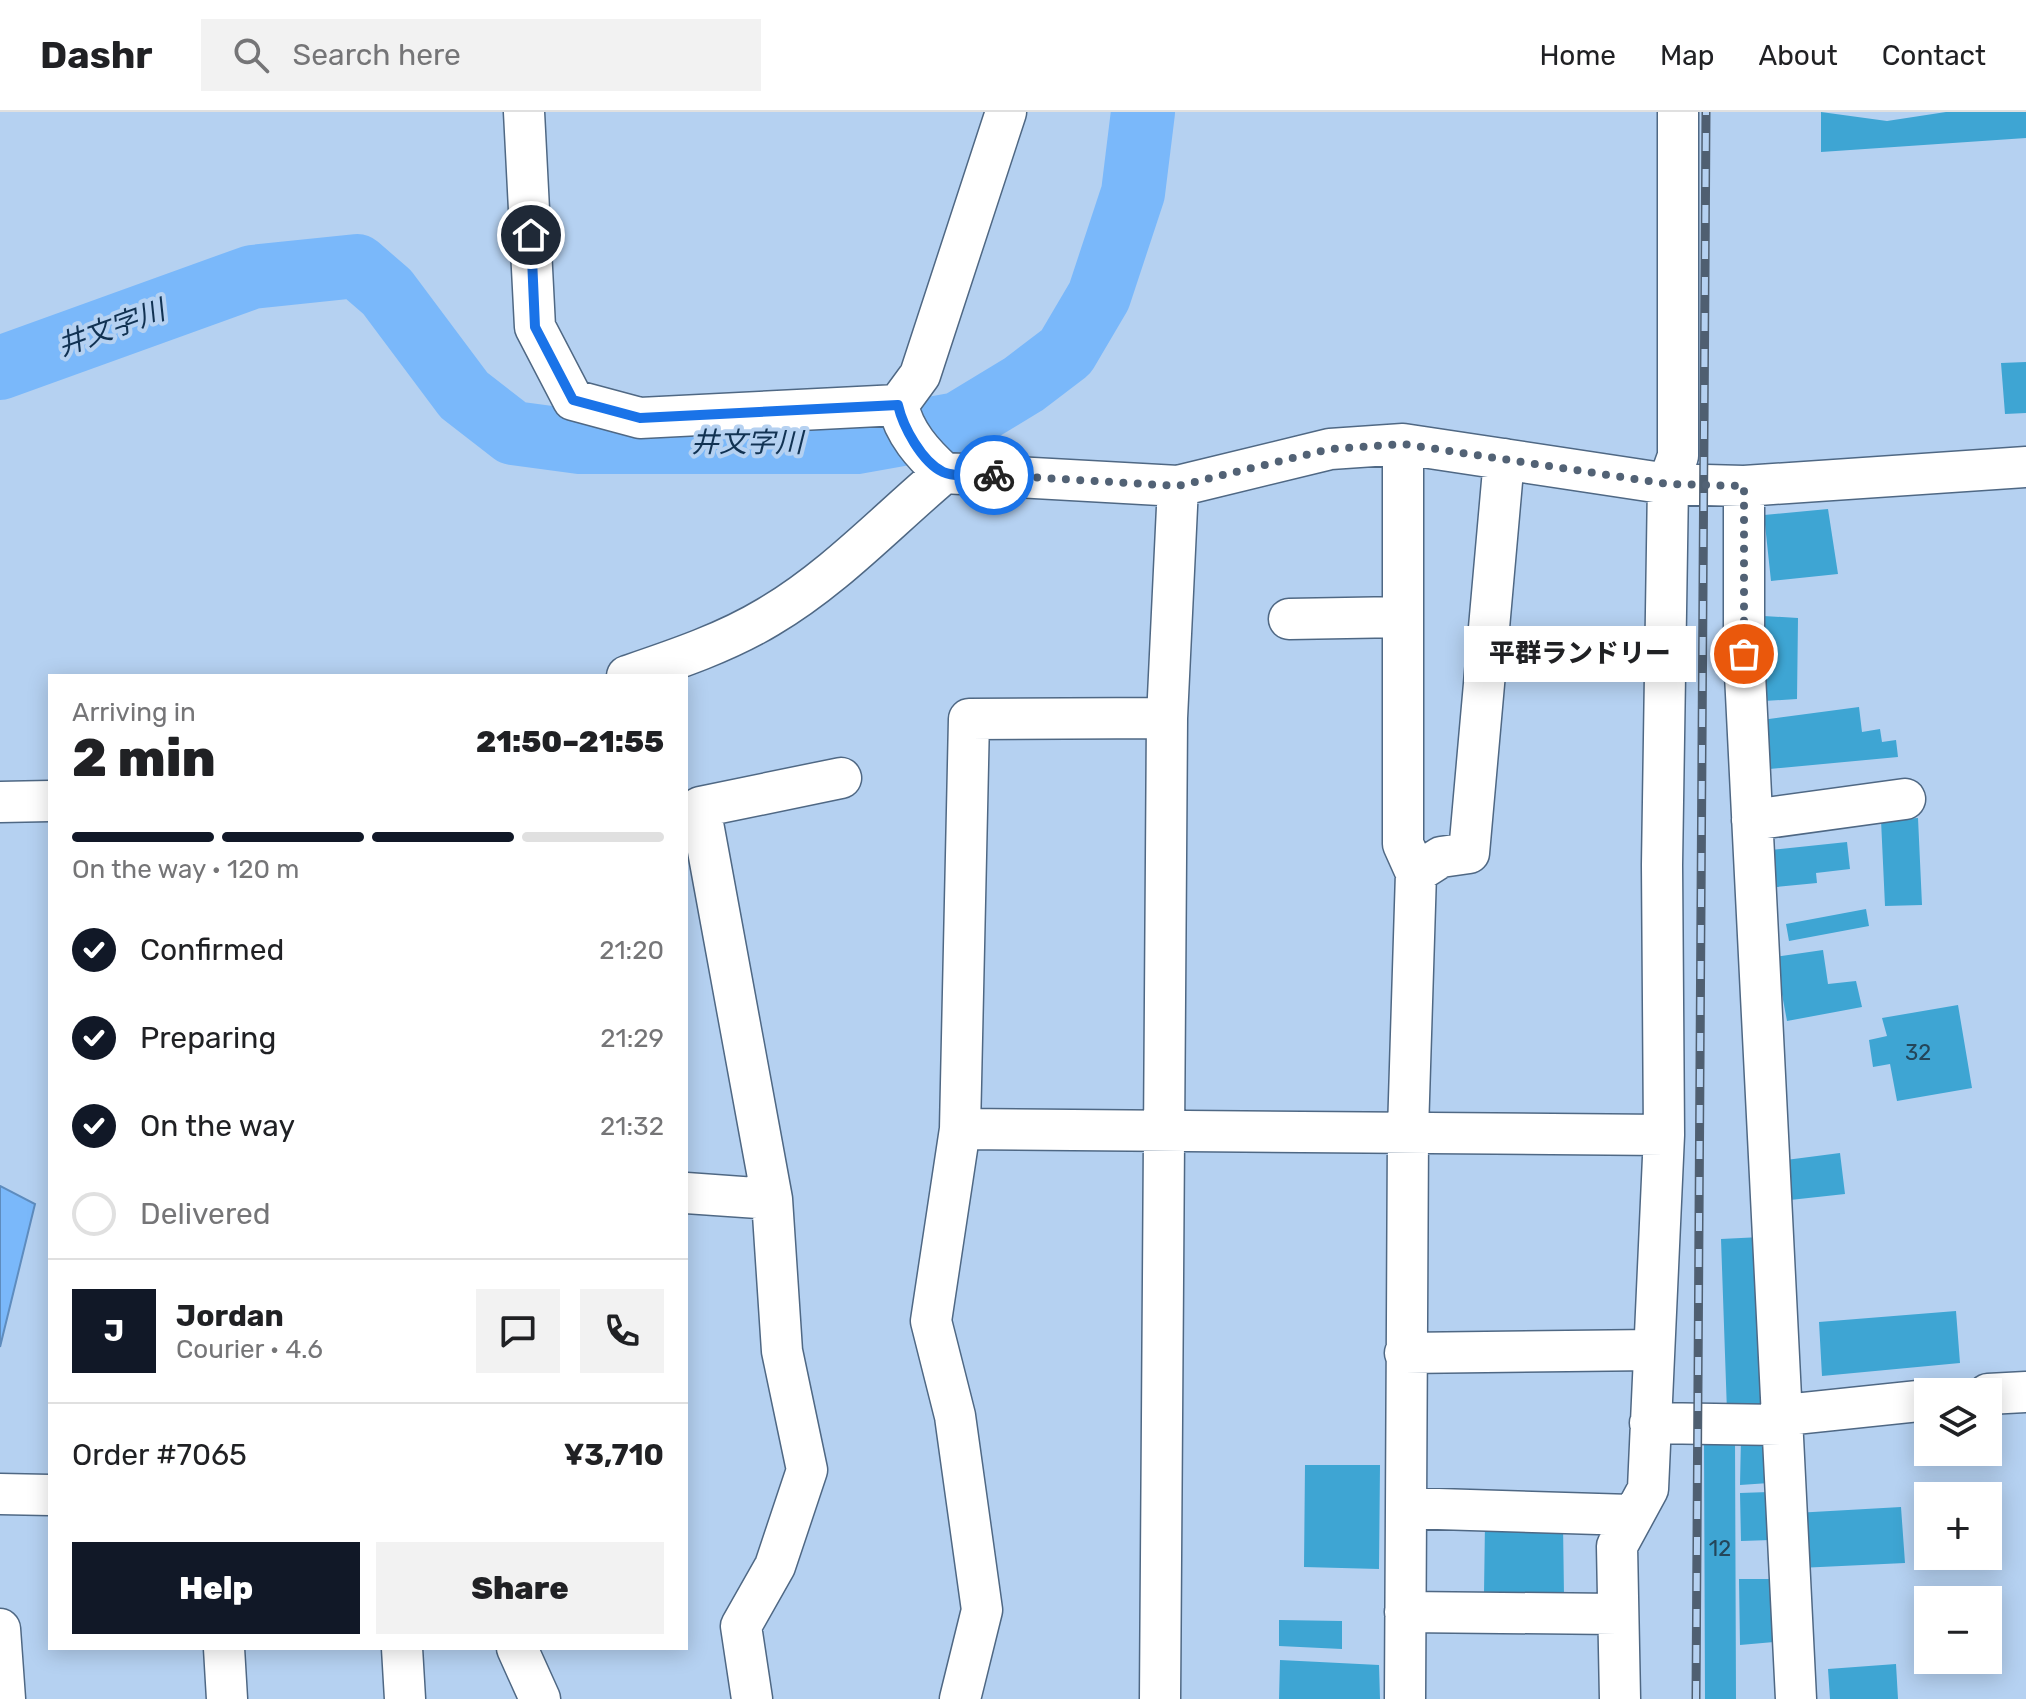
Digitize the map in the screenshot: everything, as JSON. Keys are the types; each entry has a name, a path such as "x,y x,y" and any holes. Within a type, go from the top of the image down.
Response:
{"street":[{"path":"524,112 535,327 573,400 640,418 900,414"},
{"path":"900,414 920,375 1006,112"},
{"path":"1620,1699 1617,1546 1631,1515 1648,1489 1664,1135 1662,865 1668,484 1678,456 1678,112"},
{"path":"900,414 935,465"},
{"path":"935,465 1178,486 1330,449 1403,444 1574,473 1668,484 1744,486 2026,467"},
{"path":"1403,444 1403,844 1416,873 1405,1353 1405,1699"},
{"path":"1416,873 1441,857 1469,853 1504,459"},
{"path":"633,674 676,659 768,617 853,554 935,465"},
{"path":"1160,1699 1167,718 1178,486"},
{"path":"1744,486 1744,654 1785,1420 1796,1699"},
{"path":"1289,619 1403,617"},
{"path":"960,1699 982,1610 955,1416 931,1321 960,1129 969,719 1167,718"},
{"path":"752,1699 741,1626 775,1566 807,1470 782,1351 772,1199 700,807 841,778"},
{"path":"1752,820 1905,799"},
{"path":"0,802 48,801"},
{"path":"960,1129 1664,1135"},
{"path":"688,1193 772,1199"},
{"path":"1405,1353 1653,1350"},
{"path":"2002,1393 2026,1392"},
{"path":"1650,1423 1785,1420 1914,1402"},
{"path":"0,1494 48,1495"},
{"path":"1406,1508 1631,1515"},
{"path":"1405,1612 1617,1614"},
{"path":"0,1629 5,1699"},
{"path":"224,1650 227,1699"},
{"path":"402,1650 405,1699"},
{"path":"518,1650 540,1699"}],"water":[{"path":"0,1186 35,1204 0,1347"}],"building":[{"path":"1821,112 1887,121 1946,112 2026,112 2026,138 1821,152"},
{"path":"2026,362 2026,413 2005,414 2001,363"},
{"path":"1828,509 1838,574 1771,581 1764,515"},
{"path":"1747,615 1798,618 1797,699 1747,702"},
{"path":"1859,707 1862,732 1880,729 1882,742 1896,740 1898,757 1759,770 1754,721"},
{"path":"1918,818 1922,905 1885,906 1881,820"},
{"path":"1847,842 1850,869 1816,873 1817,883 1766,888 1762,851"},
{"path":"1866,909 1869,926 1789,941 1786,924"},
{"path":"1823,950 1828,984 1856,981 1862,1007 1787,1021 1775,957"},
{"path":"1958,1005 1972,1088 1897,1101 1890,1064 1873,1067 1869,1040 1887,1036 1882,1018"},
{"path":"1840,1153 1845,1194 1790,1200 1786,1160"},
{"path":"1761,1237 1767,1410 1727,1412 1721,1239"},
{"path":"1956,1311 1960,1363 1822,1376 1819,1322"},
{"path":"1769,1436 1769,1483 1740,1485 1741,1437"},
{"path":"1704,1439 1735,1439 1736,1699 1705,1699"},
{"path":"1305,1465 1380,1465 1379,1569 1304,1567"},
{"path":"1769,1492 1771,1540 1741,1541 1740,1493"},
{"path":"1901,1507 1905,1563 1799,1568 1795,1513"},
{"path":"1485,1523 1563,1524 1564,1596 1484,1593"},
{"path":"1739,1579 1772,1579 1774,1642 1740,1645"},
{"path":"1279,1620 1342,1621 1342,1649 1279,1646"},
{"path":"1280,1660 1379,1665 1380,1699 1279,1699"},
{"path":"1896,1664 1898,1699 1830,1699 1828,1669"}],"waterway":[{"name":"井文字川","path":"0,368 252,277 357,266 387,292 464,395 513,433 580,442 857,442 958,424 1024,384 1066,352 1099,296 1133,193 1143,112"}],"railway":[{"path":"1696,1699 1706,112"}],"way so far":[{"path":"994,475 1178,486 1330,449 1403,444 1574,473 1668,484 1744,486 1744,654"}],"place":[{"name":"平群ランドリー","path":"1744,654"}],"route":[{"path":"531,235 535,327 573,400 640,418 898,405 902,422 926,457 944,473 994,475"}]}
